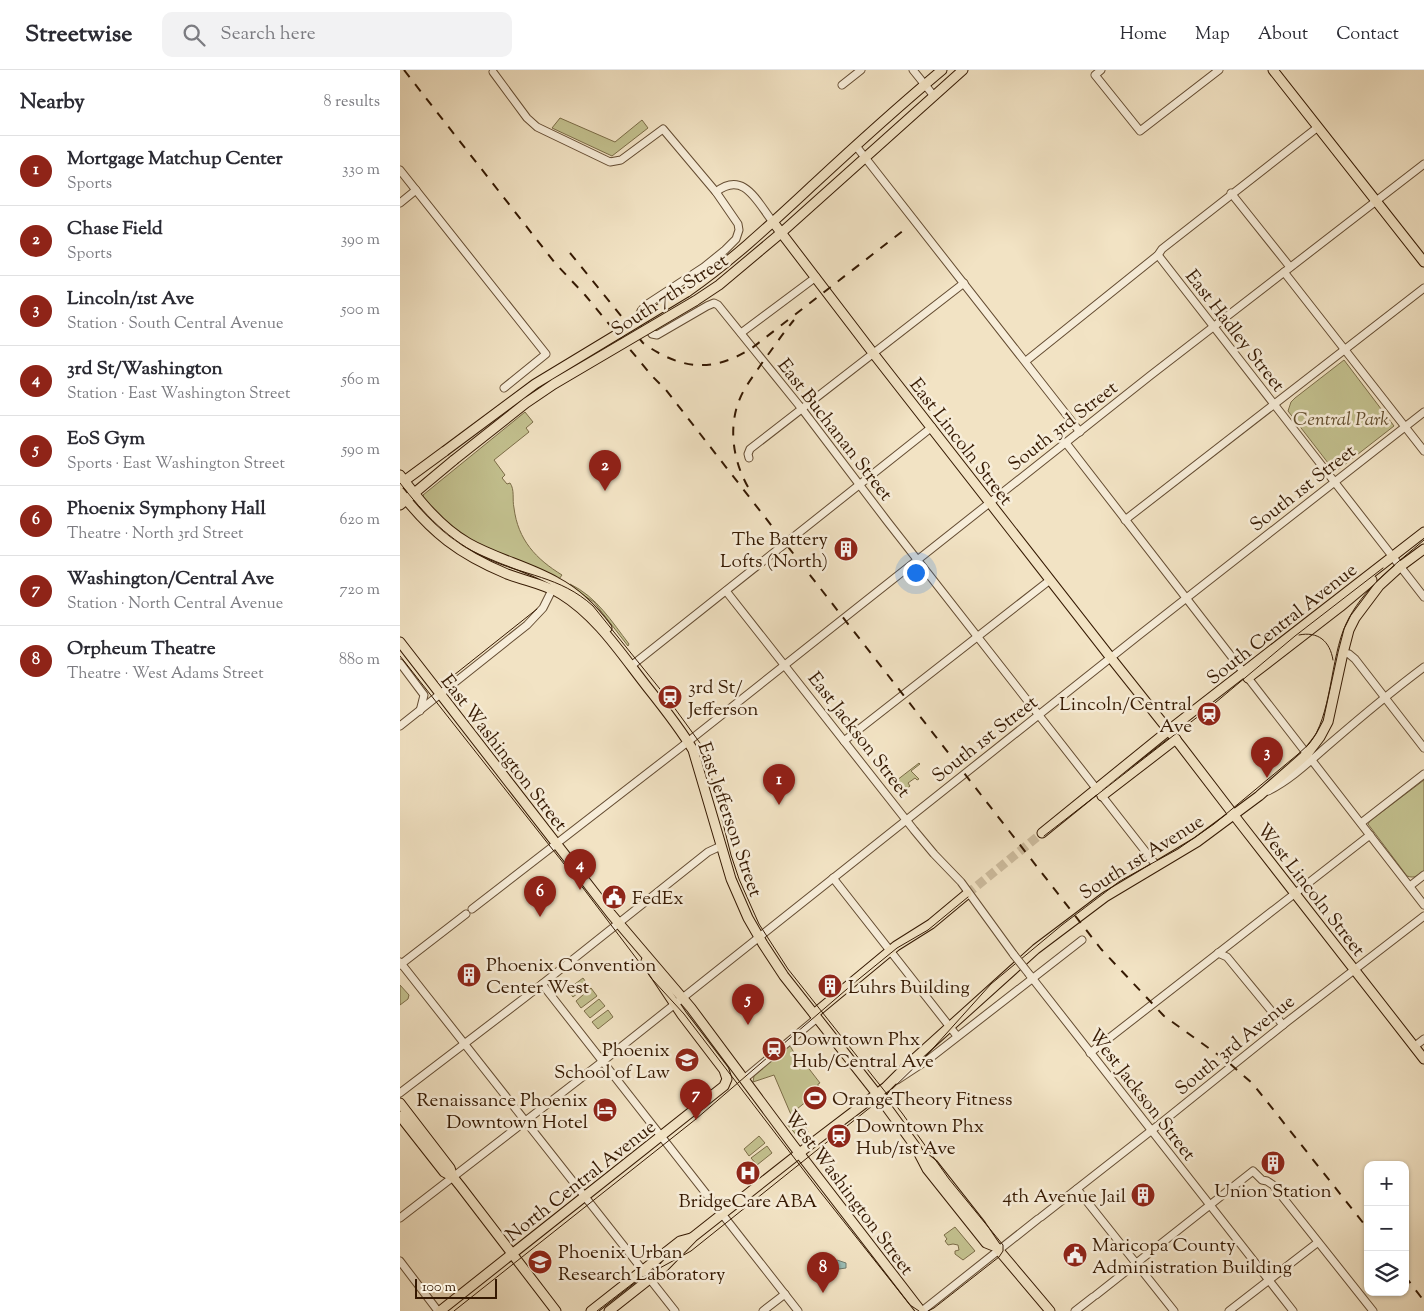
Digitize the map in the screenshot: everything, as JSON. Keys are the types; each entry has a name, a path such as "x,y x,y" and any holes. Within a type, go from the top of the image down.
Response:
{"main road":[{"name":"South 7th Street","path":"401,480 445,451 535,384 687,292 725,264 942,70"},
{"name":"South 7th Street","path":"403,502 546,388 695,301 724,280 781,233 963,70"},
{"path":"1273,70 1424,262"},
{"name":"East Lincoln Street","path":"773,222 873,353 1176,739"},
{"name":"East Jefferson Street","path":"401,480 444,525 466,542 586,602 598,615 628,662 688,741 697,761 731,879 759,937 784,975 877,1094 920,1154 933,1164 1050,1311"},
{"name":"East Jefferson Street","path":"400,492 403,502 442,538 462,552 509,574 555,586"},
{"name":"South Central Avenue","path":"1042,833 1099,792 1169,730 1246,676 1289,636 1424,532"},
{"name":"South Central Avenue","path":"1259,796 1309,756 1328,722 1343,653 1356,618 1379,586 1424,549"},
{"name":"East Washington Street","path":"400,642 556,844 636,943 679,1001 736,1068"},
{"path":"1099,792 1176,739"},
{"name":"West Lincoln Street","path":"1176,739 1233,815 1296,893 1424,1059"},
{"name":"South 1st Avenue","path":"693,1237 886,1087 914,1059 1036,949 1086,910 1156,865 1177,856 1259,796"},
{"path":"816,1016 854,982 969,894"},
{"name":"North Central Avenue","path":"439,1311 486,1276 724,1086 727,1079 724,1070 679,1001"},
{"name":"West Washington Street","path":"736,1068 921,1311"},
{"path":"400,1103 450,1168 453,1177 556,1311"},
{"path":"400,1116 444,1172 453,1177"},
{"path":"591,1311 680,1242 693,1237"},
{"path":"609,1311 650,1279 693,1237"},
{"name":"North Central Avenue","path":"448,1311 482,1284 486,1276"}],"street":[{"path":"842,85 861,70"},
{"path":"913,70 934,96"},
{"path":"1098,72 1140,131 1219,70"},
{"path":"493,72 527,118 537,127 610,162 621,160 663,129 716,192"},
{"path":"1026,361 1158,255 1162,249 1231,193 1318,127"},
{"path":"856,146 1080,432"},
{"name":"South 3rd Street","path":"472,909 1213,327 1424,164"},
{"path":"400,170 546,354 504,388"},
{"name":"East Lincoln Street","path":"716,192 728,184 742,185 749,191 773,222"},
{"path":"400,203 416,190"},
{"name":"East Buchanan Street","path":"716,192 738,224 739,230 736,239 704,267 646,305 639,316 652,334 657,336 714,303 718,305 802,409 859,485 1156,865"},
{"path":"1231,193 1290,267"},
{"name":"East Hadley Street","path":"1158,255 1424,597"},
{"path":"1284,272 1424,451"},
{"path":"740,333 816,277"},
{"path":"749,458 750,449 964,283"},
{"path":"1125,520 1275,406 1424,288"},
{"name":"South 1st Street","path":"400,1218 679,1001 1186,598 1424,412"},
{"path":"628,662 726,591 932,427"},
{"path":"1066,443 1424,904"},
{"path":"844,741 1050,580"},
{"path":"400,726 527,625 540,612 555,586"},
{"name":"East Jackson Street","path":"726,591 934,854 961,882 969,894"},
{"path":"1343,653 1349,654 1355,659 1424,748"},
{"name":"East Washington Street","path":"400,663 424,696 420,711"},
{"path":"1309,756 1424,666"},
{"path":"1361,823 1424,774"},
{"path":"1090,1053 1370,835"},
{"path":"400,1093 542,984 708,852 721,846"},
{"path":"1410,886 1424,875"},
{"path":"833,878 957,1036"},
{"name":"West Jackson Street","path":"969,894 1090,1053 1293,1311"},
{"path":"466,914 401,964 675,1311"},
{"name":"South 3rd Avenue","path":"921,1311 998,1248 1152,1131 1283,1025 1424,916"},
{"name":"South 1st Avenue","path":"886,1087 929,1059 1031,976 1082,940"},
{"path":"1218,953 1227,957 1283,1025"},
{"path":"542,984 798,1311"},
{"path":"744,1079 808,1026 816,1016"},
{"path":"1415,1046 1424,1039"},
{"path":"1075,1311 1253,1171 1262,1180 1272,1185 1373,1311"},
{"path":"1077,1189 1174,1311"},
{"path":"1229,1311 1317,1243"},
{"path":"400,1261 439,1311"},
{"path":"763,1311 784,1294"}],"green space":[{"path":"560,118 615,142 642,120 648,128 612,156 552,128"},
{"name":"Central Park","path":"1344,360 1394,426 1335,472 1288,411 1291,402 1295,398"},
{"path":"525,412 533,422 526,428 529,432 494,460 505,475 502,478 507,484 510,483 512,486 516,519 524,539 536,555 562,575 559,579 481,548 446,524 424,499 423,495"},
{"path":"570,584 580,589 596,603 629,644 628,646 594,602 569,586"},
{"path":"919,763 911,771 919,779 915,778 908,783 910,786 900,794 892,784"},
{"path":"1424,780 1424,871 1410,877 1407,876 1368,824"},
{"path":"583,978 588,985 573,997 567,990"},
{"path":"400,985 409,995 408,999 400,1005"},
{"path":"591,988 597,996 581,1008 576,1001"},
{"path":"599,999 605,1006 590,1018 584,1011"},
{"path":"608,1010 613,1017 598,1029 592,1022"},
{"path":"789,1044 800,1063 803,1061 820,1083 818,1084 818,1092 797,1109 808,1132 799,1138 786,1123 792,1117 774,1075 753,1082 754,1076"},
{"path":"759,1136 765,1143 749,1156 744,1149"},
{"path":"767,1146 772,1153 757,1165 751,1158"},
{"path":"955,1227 975,1251 963,1260 955,1254 955,1251 959,1250 958,1245 948,1245 945,1241 947,1239 944,1235"}],"water":[{"path":"837,1260 846,1263 846,1268 832,1270 832,1263"}],"tunnel":[{"path":"967,894 1042,833"}],"tram line":[{"path":"400,483 428,516 460,543 500,564 568,588 593,606 668,699 700,743 707,760 731,855 739,879 759,924 788,969 902,1113 949,1179 1003,1245 1003,1251 999,1257 928,1311"},
{"path":"597,1311 636,1281 691,1251 887,1094 927,1055 991,984 1062,925 1120,881 1178,849 1214,824 1308,745 1317,732 1322,719 1341,638 1353,611 1370,588 1424,540"},
{"path":"1044,836 1209,708 1295,636 1383,568"},
{"path":"444,683 537,609"},
{"path":"1299,635 1312,635 1322,639 1329,648 1333,660"},
{"path":"400,656 583,888 652,979 684,1014 818,1189 910,1305 919,1311"},
{"path":"454,1311 696,1119 897,948 928,930 968,897"}],"railway":[{"path":"404,70 555,263 585,295 652,376 666,390 1101,949 1164,1016 1228,1062 1253,1084 1364,1224"},
{"path":"570,253 643,343 671,359 684,363 710,365 724,362 752,348 904,230"},
{"path":"748,487 735,453 733,428 738,404 750,380 794,320"},
{"path":"1409,1281 1424,1301"}],"place":[{"name":"Chase Field","path":"605,491"},
{"name":"The Battery Lofts (North)","path":"846,549"},
{"name":"3rd St/ Jefferson","path":"670,697"},
{"name":"Lincoln/Central Ave","path":"1209,714"},
{"name":"Lincoln/1st Ave","path":"1267,778"},
{"name":"Mortgage Matchup Center","path":"779,805"},
{"name":"3rd St/Washington","path":"580,890"},
{"name":"FedEx","path":"614,897"},
{"name":"Phoenix Symphony Hall","path":"540,917"},
{"name":"Phoenix Convention Center West","path":"469,975"},
{"name":"Luhrs Building","path":"830,986"},
{"name":"EoS Gym","path":"748,1025"},
{"name":"Downtown Phx Hub/Central Ave","path":"774,1049"},
{"name":"Phoenix School of Law","path":"687,1060"},
{"name":"OrangeTheory Fitness","path":"815,1098"},
{"name":"Renaissance Phoenix Downtown Hotel","path":"605,1110"},
{"name":"Washington/Central Ave","path":"696,1120"},
{"name":"Downtown Phx Hub/1st Ave","path":"839,1136"},
{"name":"Union Station","path":"1273,1163"},
{"name":"BridgeCare ABA","path":"748,1173"},
{"name":"4th Avenue Jail","path":"1143,1195"},
{"name":"Maricopa County Administration Building","path":"1075,1255"},
{"name":"Phoenix Urban Research Laboratory","path":"540,1262"},
{"name":"Orpheum Theatre","path":"823,1293"}]}
